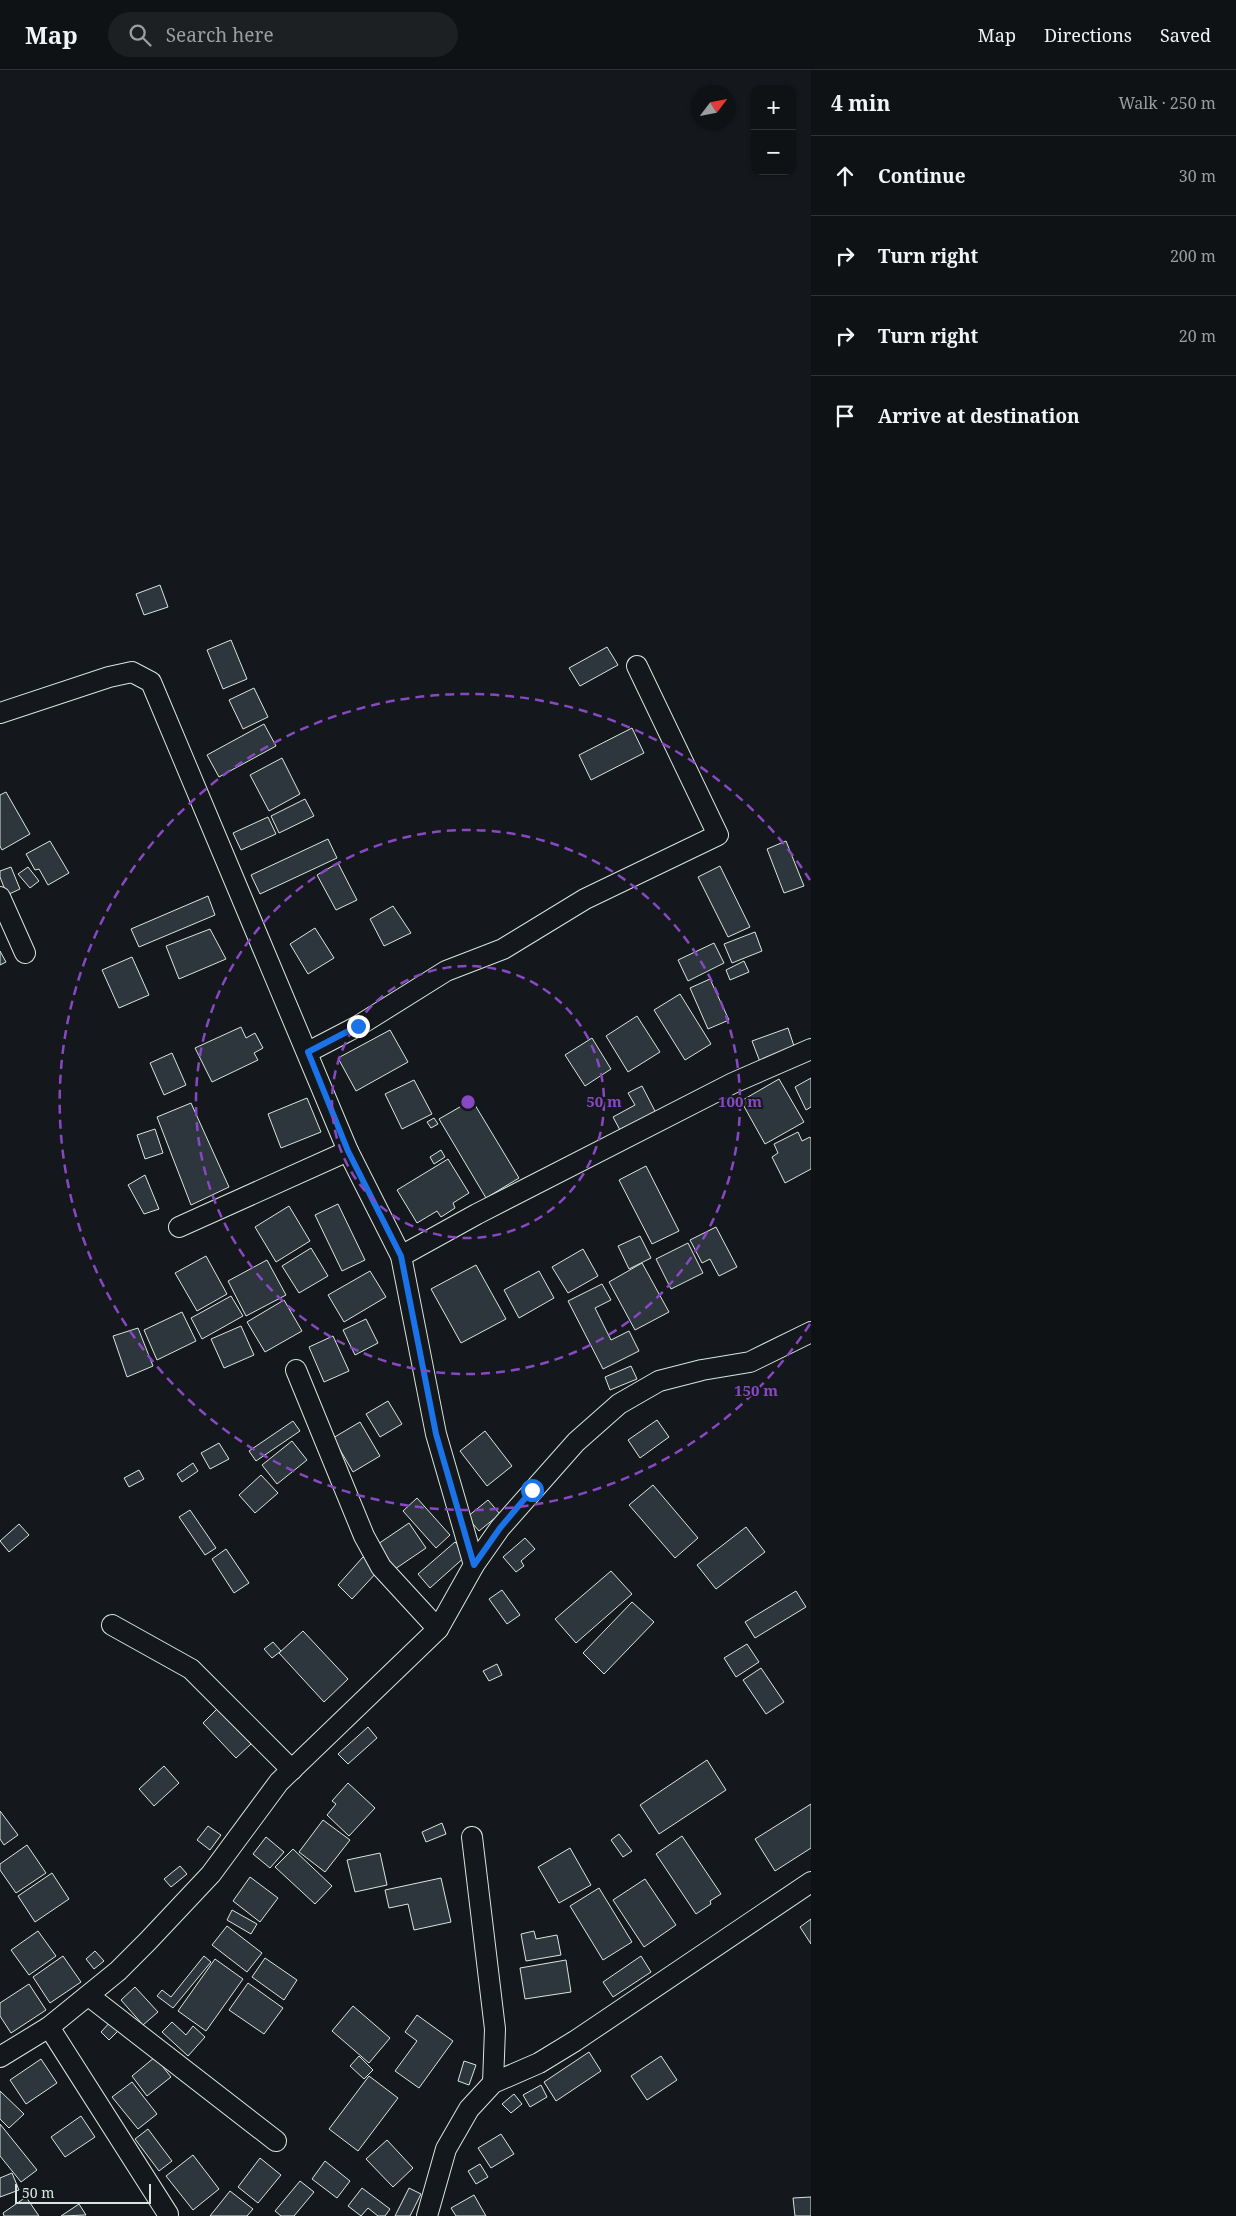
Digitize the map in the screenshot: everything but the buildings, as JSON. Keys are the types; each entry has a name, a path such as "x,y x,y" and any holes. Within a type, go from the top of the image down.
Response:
{"street":[{"path":"308,1052 358,1026 446,971 503,949 586,899 718,835 637,666"},
{"path":"0,712 109,677 132,672 151,682 348,1151 401,1256 436,1434 474,1565"},
{"path":"0,897 25,953"},
{"path":"401,1256 477,1214 734,1083 811,1049"},
{"path":"179,1227 348,1151"},
{"path":"0,2057 49,2027 89,1996 136,1953 211,1874 279,1782 438,1629 474,1565 500,1528 576,1442 619,1404 659,1381 702,1370 750,1362 811,1332"},
{"path":"296,1370 364,1536 381,1568 438,1629"},
{"path":"112,1625 191,1669 292,1770"},
{"path":"472,1837 494,2029 493,2084"},
{"path":"427,2216 446,2149 469,2109 493,2084 539,2063 575,2041 811,1882"},
{"path":"89,1996 276,2141"},
{"path":"49,2027 168,2214"}],"route":[{"path":"358,1026 308,1052 348,1151 401,1256 418,1351 436,1434 474,1565 500,1528 532,1490"}]}
